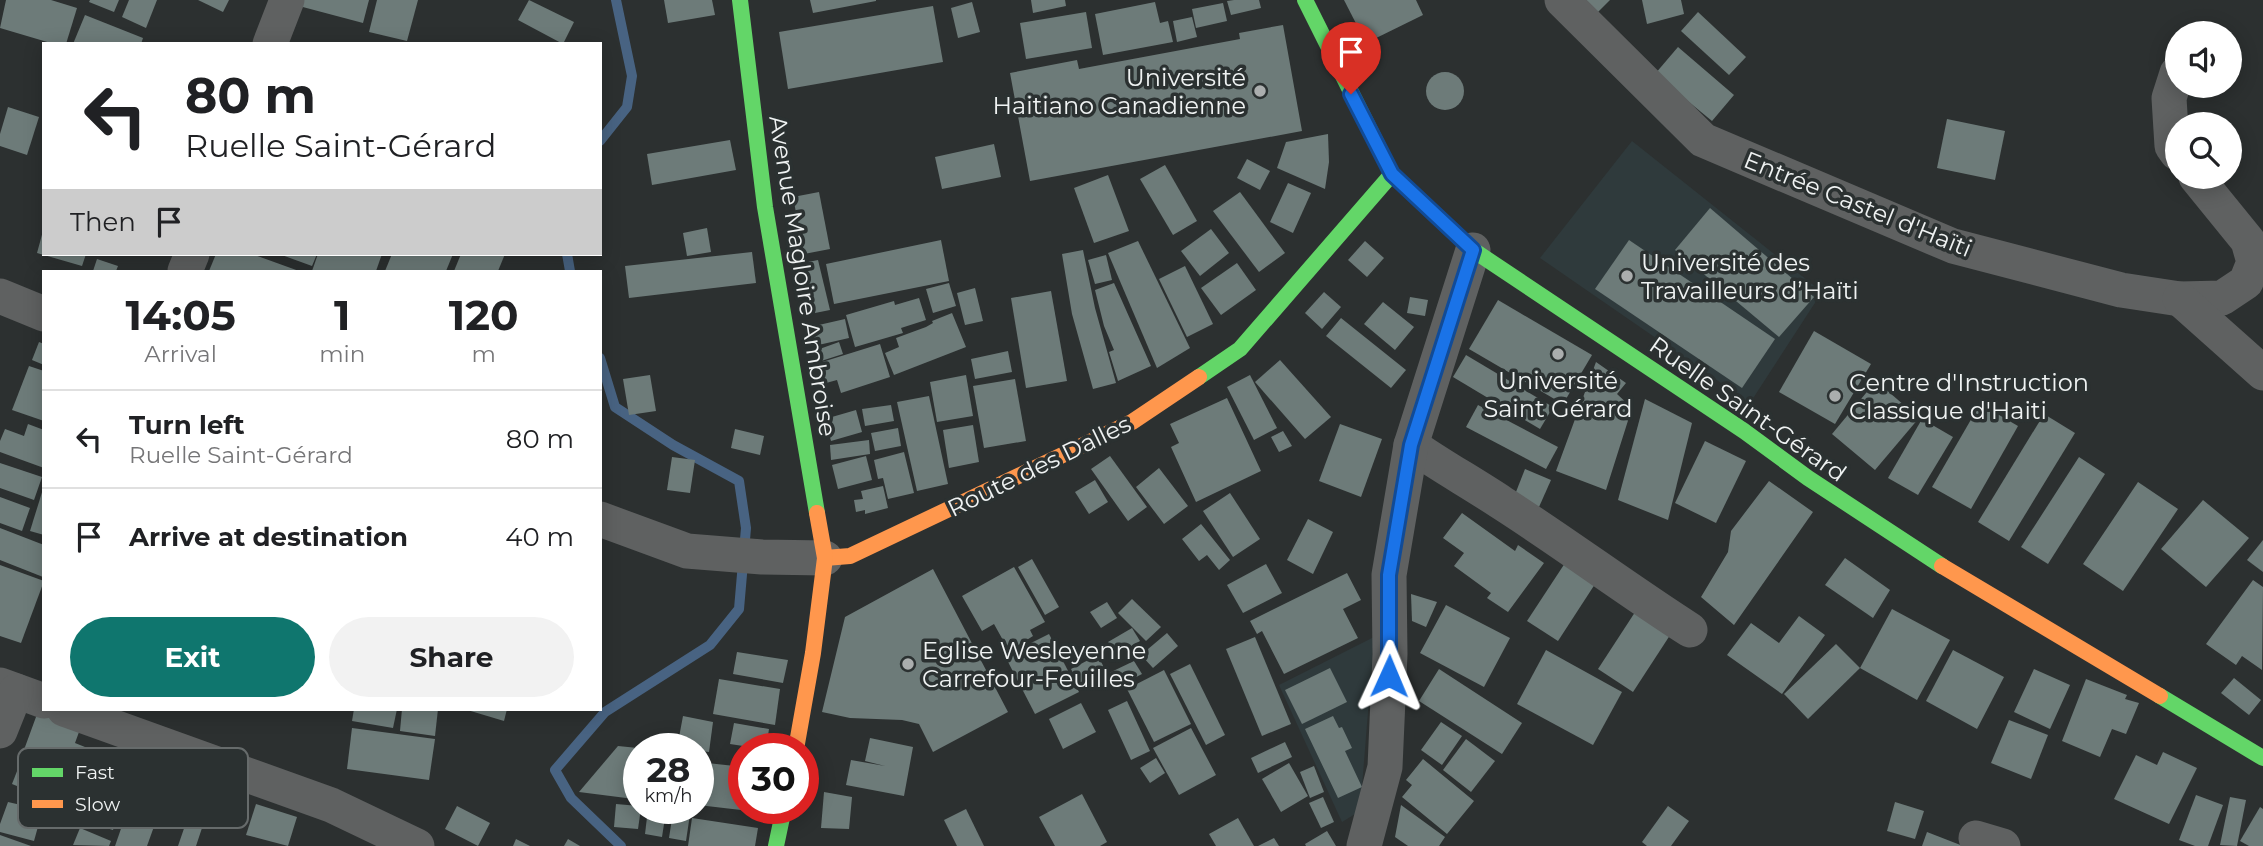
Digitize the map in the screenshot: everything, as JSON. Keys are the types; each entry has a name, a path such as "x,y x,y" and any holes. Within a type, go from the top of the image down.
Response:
{"street":[{"path":"271,42 287,0"},
{"name":"Avenue Magloire Ambroise","path":"740,0 765,207 825,558 813,653 799,733"},
{"name":"Ruelle Saint-Gérard","path":"1305,0 1392,174 1473,250 1922,554 2263,758"},
{"name":"Entrée Castel d'Haïti","path":"1562,0 1703,141 1953,246 2121,290 2180,299 2222,298 2246,282 2254,262 2248,241 2206,189"},
{"name":"Route des Dalles","path":"602,520 687,551 762,557 850,556 1132,422 1240,349 1392,174"},
{"path":"1364,846 1385,767 1390,653 1389,575 1411,445 1473,250"},
{"path":"0,296 42,313"},
{"path":"2180,299 2263,373"},
{"path":"1411,445 1453,474 1502,502 1623,587 1690,630"},
{"path":"0,731 20,693"},
{"path":"70,711 172,748"},
{"path":"248,775 331,805 417,846"},
{"path":"776,846 781,824"}],"shaded area":[{"path":"1632,141 1822,292 1750,403 1540,258"},
{"path":"1374,637 1360,811 1342,822 1279,685"}],"building":[{"path":"6,0 51,0 77,8 67,42 47,42 0,28"},
{"path":"119,0 114,12 89,2"},
{"path":"129,0 157,0 146,28 122,17"},
{"path":"198,0 229,0 223,12"},
{"path":"300,0 369,0 363,23 299,6"},
{"path":"377,0 418,0 407,41 369,32"},
{"path":"529,0 574,22 564,42 559,42 518,20"},
{"path":"664,0 712,0 715,15 668,23"},
{"path":"810,0 876,0 876,1 813,13"},
{"path":"1031,0 1065,0 1066,6 1033,13"},
{"path":"1259,0 1261,8 1231,15 1227,1"},
{"path":"1344,0 1416,0 1423,15 1366,43"},
{"path":"1581,0 1610,0 1596,14"},
{"path":"1642,0 1681,0 1684,14 1647,24"},
{"path":"972,2 980,32 958,38 951,8"},
{"path":"1155,2 1160,23 1168,21 1173,42 1103,55 1095,14"},
{"path":"1223,3 1227,21 1196,28 1192,9"},
{"path":"933,6 943,62 788,89 779,32"},
{"path":"1086,12 1092,48 1026,59 1020,23"},
{"path":"1698,12 1746,57 1729,75 1681,31"},
{"path":"85,15 143,38 142,42 74,42"},
{"path":"1192,17 1197,37 1177,42 1173,21"},
{"path":"1283,25 1302,131 1030,181 1010,73 1077,60 1079,69 1240,39 1239,33"},
{"path":"1678,47 1734,95 1712,121 1655,74"},
{"path":"1445,72 1458,78 1464,91 1458,104 1445,110 1432,104 1426,91 1432,78"},
{"path":"8,107 39,117 27,155 0,146 0,134"},
{"path":"1947,119 2005,131 1995,180 1937,168"},
{"path":"1328,134 1329,162 1325,189 1277,168 1286,142"},
{"path":"730,140 736,170 652,185 647,154"},
{"path":"994,144 1001,177 942,189 935,157"},
{"path":"1247,159 1270,171 1260,190 1237,178"},
{"path":"1165,165 1197,221 1173,235 1140,179"},
{"path":"1108,175 1129,231 1094,243 1074,188"},
{"path":"1288,183 1311,193 1293,233 1270,222"},
{"path":"819,192 830,249 804,254 793,197"},
{"path":"1240,192 1285,253 1259,272 1213,211"},
{"path":"1710,208 1814,297 1779,337 1675,250"},
{"path":"707,228 711,252 687,256 683,233"},
{"path":"1211,229 1229,253 1200,276 1181,251"},
{"path":"42,235 42,254 37,253"},
{"path":"941,240 949,281 834,304 826,264"},
{"path":"1629,240 1775,339 1742,388 1595,289"},
{"path":"1138,241 1190,348 1157,368 1108,253"},
{"path":"1365,241 1384,258 1367,277 1348,260"},
{"path":"1083,250 1095,308 1116,383 1093,389 1072,314 1062,254"},
{"path":"752,252 756,283 629,298 625,266"},
{"path":"1106,255 1112,280 1095,284 1088,260"},
{"path":"47,256 85,256 82,266"},
{"path":"215,256 258,256 296,270 209,270"},
{"path":"284,256 316,256 312,266"},
{"path":"317,256 381,256 376,270 312,270"},
{"path":"391,256 452,256 446,270 385,270"},
{"path":"460,256 504,256 498,270 454,270"},
{"path":"97,259 118,266 116,270 93,270"},
{"path":"818,260 830,310 815,313 803,263"},
{"path":"1237,263 1256,290 1221,315 1201,288"},
{"path":"1185,266 1213,324 1187,337 1159,279"},
{"path":"949,283 956,306 933,313 926,289"},
{"path":"1114,283 1151,366 1118,381 1109,352 1114,350 1104,326 1095,290"},
{"path":"975,288 983,321 965,325 957,293"},
{"path":"1051,291 1067,381 1026,388 1011,298"},
{"path":"1324,292 1341,307 1322,329 1305,313"},
{"path":"1410,297 1428,300 1425,316 1407,313"},
{"path":"919,298 926,320 901,328 903,333 855,347 846,315 894,301 895,305"},
{"path":"1498,300 1592,355 1563,404 1469,349"},
{"path":"1383,302 1414,327 1395,350 1364,324"},
{"path":"952,313 966,347 894,375 885,353 899,347 896,338 926,327 933,323 932,321"},
{"path":"1341,318 1406,370 1391,388 1326,336"},
{"path":"845,319 849,338 814,346 810,327"},
{"path":"1814,331 1871,364 1835,424 1779,392"},
{"path":"39,342 42,343 42,364 32,360"},
{"path":"839,342 843,354 818,362 814,351"},
{"path":"880,344 890,377 841,393 837,380 826,383 819,363"},
{"path":"1008,351 1012,372 975,379 971,359"},
{"path":"1466,355 1553,407 1540,429 1453,377"},
{"path":"1280,360 1331,417 1305,439 1255,382"},
{"path":"1596,362 1626,383 1617,394 1632,408 1606,490 1556,471"},
{"path":"29,366 42,370 42,420 12,410"},
{"path":"650,375 656,411 629,415 623,379"},
{"path":"966,375 973,416 937,422 930,382"},
{"path":"1250,375 1277,428 1254,440 1227,387"},
{"path":"1015,379 1026,441 984,448 973,386"},
{"path":"1876,381 1919,418 1875,470 1832,434"},
{"path":"929,396 948,484 917,491 897,402"},
{"path":"1227,398 1261,471 1196,502 1171,447 1179,443 1170,424"},
{"path":"1645,399 1692,423 1668,520 1618,500"},
{"path":"1980,404 2018,426 1971,509 1932,487"},
{"path":"891,405 894,421 865,426 862,409"},
{"path":"1478,405 1558,447 1546,469 1466,427"},
{"path":"856,410 862,432 831,441 825,419"},
{"path":"2044,414 2075,433 2009,541 1978,522"},
{"path":"1922,419 1953,437 1918,495 1888,478"},
{"path":"28,424 42,429 42,467 0,452 0,441 5,429 24,436"},
{"path":"1340,424 1382,439 1361,497 1319,481"},
{"path":"973,425 979,462 949,468 943,430"},
{"path":"898,428 901,446 875,451 871,433"},
{"path":"735,429 764,436 760,455 731,448"},
{"path":"1283,431 1292,446 1279,452 1271,437"},
{"path":"869,440 870,454 831,460 830,445"},
{"path":"1705,441 1746,461 1716,523 1675,503"},
{"path":"904,452 914,493 888,499 883,478 878,479 874,460"},
{"path":"866,456 872,480 838,489 832,465"},
{"path":"1110,456 1147,507 1128,521 1091,469"},
{"path":"672,457 695,460 690,493 667,490"},
{"path":"2079,457 2105,474 2048,564 2021,547"},
{"path":"0,463 42,477 34,500 0,488"},
{"path":"1159,468 1188,506 1164,524 1136,487"},
{"path":"1525,469 1551,480 1539,507 1514,497"},
{"path":"1095,480 1108,502 1089,514 1075,492"},
{"path":"1769,481 1813,512 1734,625 1701,597 1728,552 1731,531"},
{"path":"2138,482 2178,509 2123,591 2083,564"},
{"path":"883,486 888,508 865,514 865,510 856,512 854,500 863,499 861,491"},
{"path":"42,492 42,534 30,531"},
{"path":"1230,493 1260,539 1233,557 1203,511"},
{"path":"0,497 30,508 22,531 0,523"},
{"path":"2203,500 2249,538 2206,587 2161,549"},
{"path":"1462,513 1515,551 1518,545 1544,563 1508,612 1487,598 1491,593 1454,566 1464,553 1443,538"},
{"path":"1308,519 1333,532 1313,574 1287,560"},
{"path":"1201,524 1230,560 1219,570 1207,555 1199,561 1182,539"},
{"path":"0,528 42,544 42,577 0,560"},
{"path":"2263,540 2263,572 2247,560"},
{"path":"1845,558 1890,590 1873,618 1825,585"},
{"path":"1032,559 1059,607 1045,615 1018,567"},
{"path":"1567,560 1597,581 1558,641 1527,621"},
{"path":"1266,564 1282,593 1243,613 1227,585"},
{"path":"0,565 42,580 42,586 21,643 0,636"},
{"path":"1014,567 1045,622 1030,630 1033,636 1009,651 994,624 982,631 962,596"},
{"name":"Eglise Wesleyenne Carrefour-Feuilles","path":"933,569 1008,712 933,752 919,724 902,720 850,718 822,712 845,617"},
{"path":"1347,573 1361,600 1343,609 1358,638 1284,674 1262,631 1257,634 1250,621"},
{"path":"2253,580 2263,587 2262,670 2242,656 2236,665 2206,644"},
{"path":"1411,594 1437,602 1426,627 1412,621"},
{"path":"1132,599 1161,627 1146,641 1118,613"},
{"path":"1107,602 1117,618 1101,628 1090,612"},
{"path":"1641,603 1676,626 1633,692 1598,669"},
{"path":"1446,605 1510,638 1484,687 1420,653"},
{"path":"1892,609 1950,640 1917,700 1860,668"},
{"path":"1799,616 1825,635 1782,694 1727,655 1751,623 1779,643"},
{"path":"1132,628 1140,641 1116,655 1108,642"},
{"path":"1167,633 1178,646 1153,668 1141,655"},
{"path":"1049,634 1079,692 1035,714 1005,656"},
{"path":"1255,637 1291,724 1262,736 1226,649"},
{"path":"1836,644 1860,668 1808,719 1784,694"},
{"path":"1546,650 1622,692 1593,745 1517,704"},
{"path":"1953,650 2004,677 1977,729 1926,701"},
{"path":"737,652 788,660 783,683 733,674"},
{"path":"1098,655 1106,672 1080,686 1071,669"},
{"path":"1134,661 1142,674 1117,687 1109,673"},
{"path":"1190,664 1225,735 1206,745 1170,674"},
{"path":"1330,668 1347,702 1302,724 1285,690"},
{"path":"1439,669 1522,723 1502,754 1419,701"},
{"path":"2034,669 2070,685 2050,729 2014,712"},
{"path":"1164,670 1191,724 1154,742 1127,689"},
{"path":"2234,678 2261,700 2249,715 2221,693"},
{"path":"719,679 780,689 775,725 713,714"},
{"path":"2086,679 2127,695 2125,699 2139,703 2126,734 2112,729 2100,757 2062,741"},
{"path":"1127,701 1150,751 1131,760 1108,710"},
{"path":"1081,703 1096,732 1063,749 1049,719"},
{"path":"40,706 42,711 54,711 83,721 75,743 88,748 25,748"},
{"path":"354,711 397,711 393,728 352,721"},
{"path":"402,711 438,711 435,736 400,731"},
{"path":"471,711 506,711 504,721"},
{"path":"683,716 713,722 712,733 680,733"},
{"path":"1333,716 1339,728 1342,727 1352,748 1345,751 1362,787 1338,798 1305,729"},
{"path":"2009,720 2048,735 2031,779 1991,763"},
{"path":"1441,722 1462,736 1442,765 1421,750"},
{"path":"734,723 769,729 768,733 732,733"},
{"path":"352,728 435,739 429,780 347,769"},
{"path":"1191,728 1216,775 1179,795 1153,748"},
{"path":"870,738 913,747 904,796 846,785 851,760 885,766 865,761"},
{"path":"1466,739 1495,761 1471,792 1443,770"},
{"path":"1285,742 1292,757 1258,773 1251,758"},
{"path":"618,746 623,746 623,798 579,792"},
{"path":"2163,752 2197,768 2169,824 2114,799 2136,755 2157,765"},
{"path":"1156,758 1165,773 1150,783 1140,768"},
{"path":"1423,759 1474,801 1447,834 1402,797 1412,785 1406,780"},
{"path":"1289,763 1308,796 1281,812 1262,779"},
{"path":"714,764 728,765 728,808 714,807"},
{"path":"1314,766 1324,792 1310,798 1300,772"},
{"path":"18,769 18,786 12,784"},
{"path":"824,792 852,797 849,829 821,828"},
{"path":"1082,794 1107,842 1100,846 1055,846 1039,817"},
{"path":"2196,795 2223,805 2208,846 2195,846 2179,840"},
{"path":"1323,797 1334,822 1321,828 1309,803"},
{"path":"2230,797 2246,800 2237,846 2220,845"},
{"path":"8,802 18,804 18,828 38,828 34,841 0,832"},
{"path":"1895,802 1924,811 1915,839 1887,831"},
{"path":"256,804 297,817 288,846 246,835"},
{"path":"616,804 623,805 623,824 639,824 638,829 614,827"},
{"path":"1401,805 1445,837 1439,846 1408,846 1395,837"},
{"path":"457,806 490,823 478,846 445,829"},
{"path":"1668,806 1689,821 1671,846 1647,846 1642,842"},
{"path":"2260,807 2263,809 2263,846 2249,846 2240,841"},
{"path":"966,809 984,846 957,846 944,820"},
{"path":"1238,818 1254,846 1216,846 1209,834"},
{"path":"714,821 758,828 755,846 688,846 691,824 714,824"},
{"path":"646,824 664,824 662,837 645,834"},
{"path":"671,824 689,824 686,841 669,838"},
{"path":"80,828 111,841 109,846 73,845"},
{"path":"121,828 153,828 147,846 115,846"},
{"path":"184,828 202,828 196,846 178,846"},
{"path":"1327,831 1336,846 1306,846 1305,844"},
{"path":"1927,832 1963,846 1922,846"},
{"path":"0,835 31,846 0,846"},
{"path":"1274,838 1279,846 1258,846"},
{"path":"516,839 530,846 513,846"},
{"path":"568,839 580,846 564,846"}],"waterway":[{"path":"602,138 627,107 632,76 616,0"},
{"path":"567,256 570,270"},
{"path":"602,365 615,407 673,445 739,481 746,528 739,609 710,645 605,712 555,770 571,798 621,846"}],"traffic: fast":[{"path":"740,0 765,207 817,513"},
{"path":"1305,0 1392,174 1473,250 1942,566"},
{"path":"1199,377 1240,349 1392,174"},
{"path":"2160,696 2263,758"},
{"path":"776,846 781,824"}],"traffic: slow":[{"path":"825,558 850,556 1132,422 1199,377"},
{"path":"799,733 813,653 825,558 817,513"},
{"path":"1942,566 2160,696"}],"place":[{"name":"Université Haitiano Canadienne","path":"1260,91"},
{"name":"Université des Travailleurs d’Haïti","path":"1627,276"},
{"name":"Université Saint Gérard","path":"1558,354"},
{"name":"Centre d'Instruction Classique d'Haiti","path":"1835,396"},
{"name":"Eglise Wesleyenne Carrefour-Feuilles","path":"908,664"}],"route":[{"path":"1351,94 1392,174 1473,250 1411,445 1389,575 1389,676"}]}
